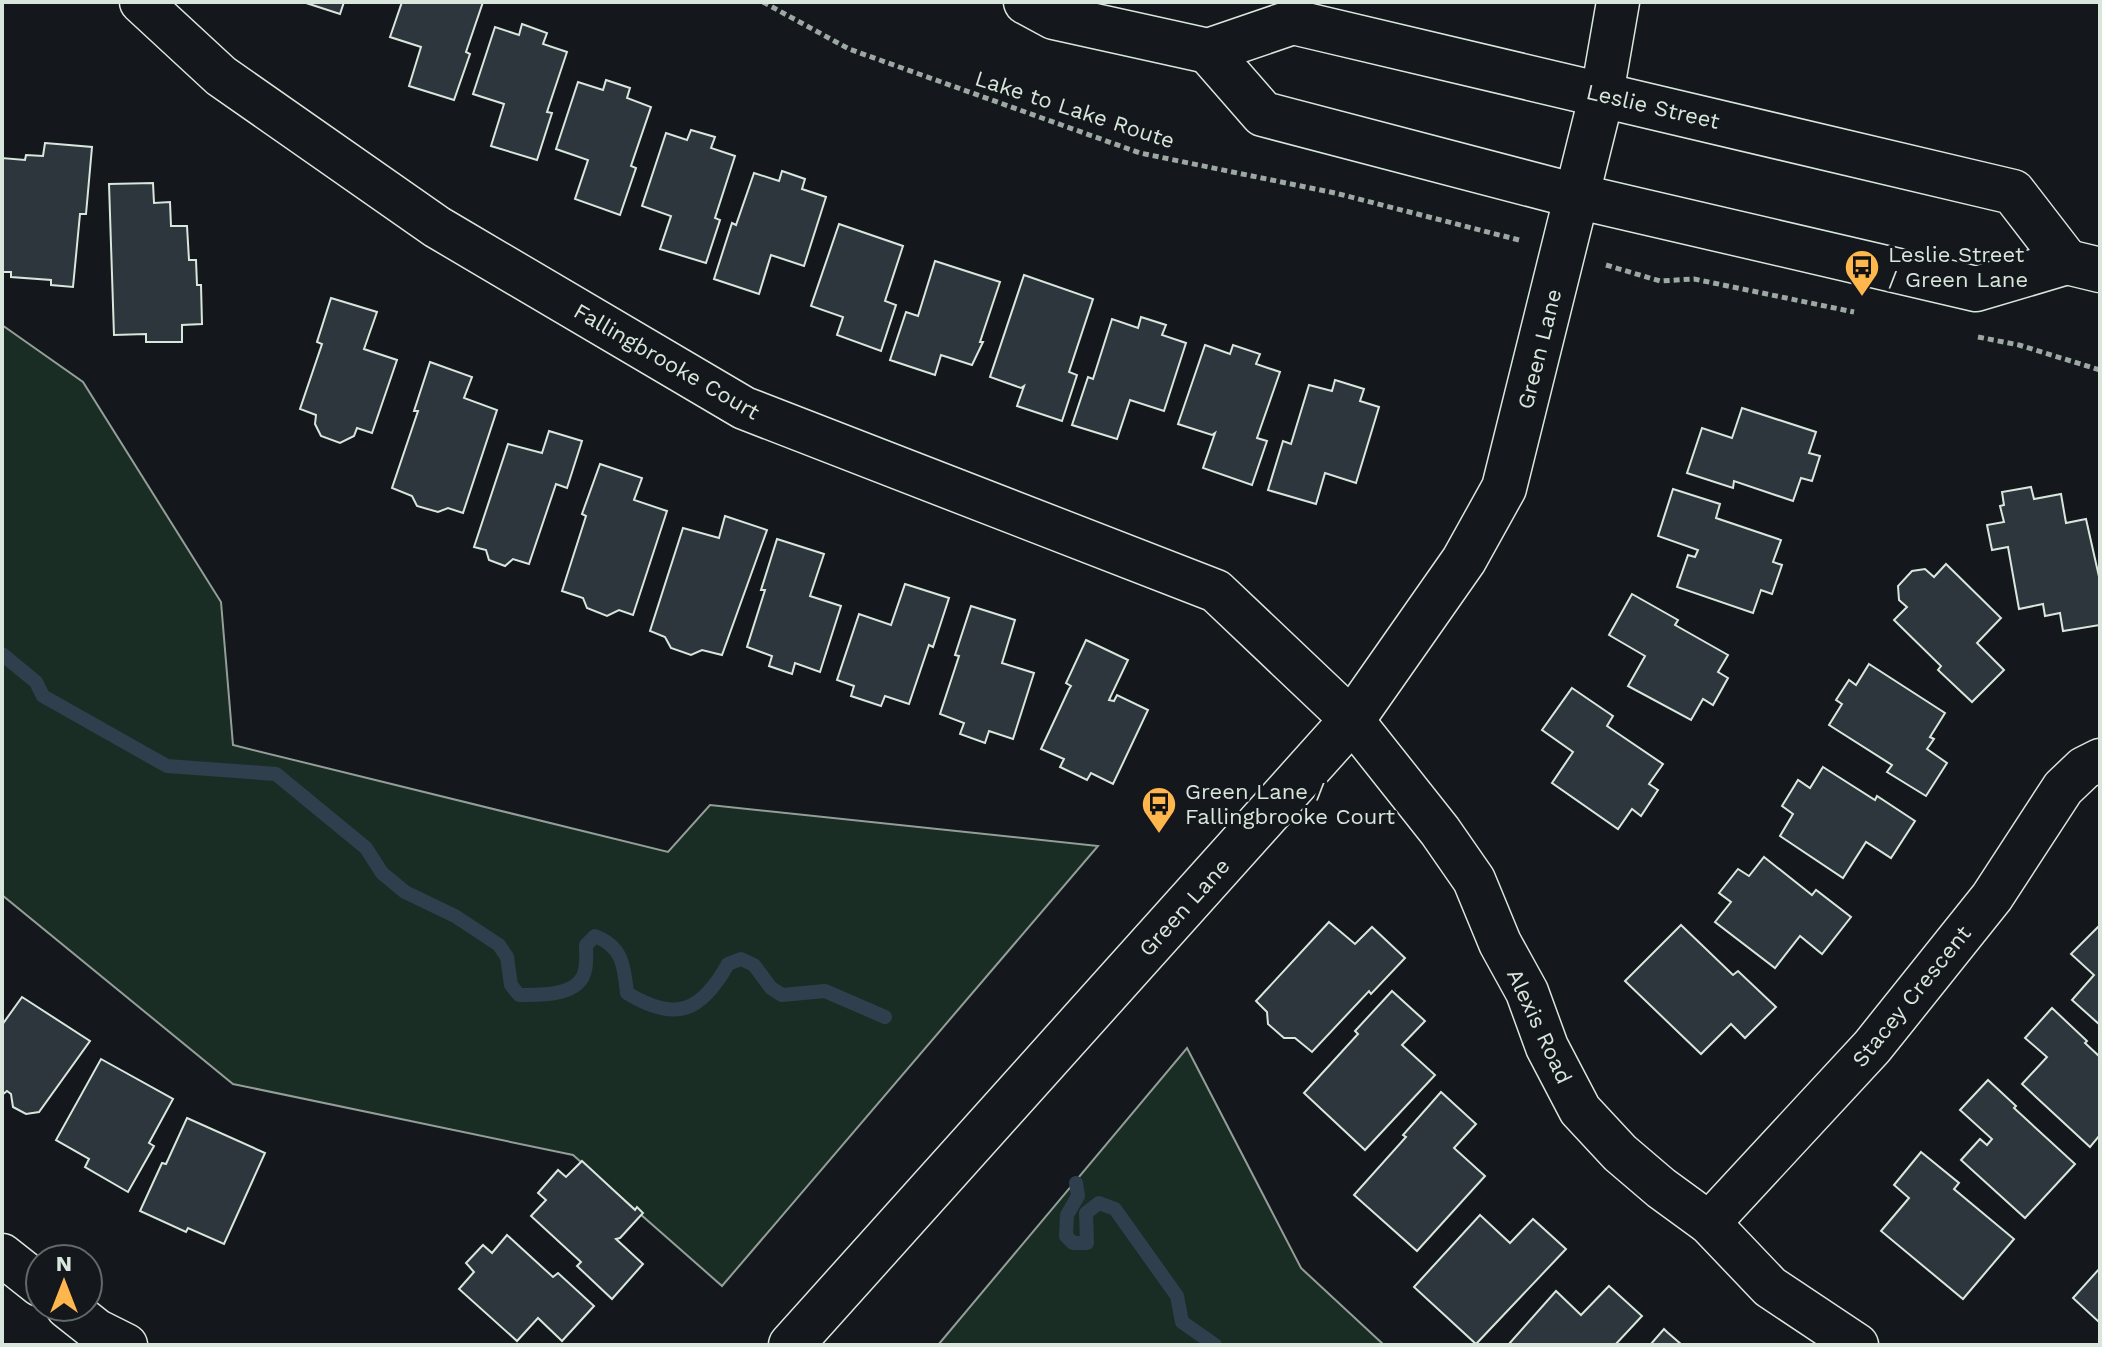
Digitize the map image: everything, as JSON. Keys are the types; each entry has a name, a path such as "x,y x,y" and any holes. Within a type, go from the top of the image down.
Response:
{"main road":[{"path":"1026,2 1054,17 1208,51"},
{"name":"Leslie Street","path":"1293,22 2013,192 2084,266 1976,289 1576,196 1263,114 1208,51 1293,22"},
{"name":"Green Lane","path":"791,1345 1352,720 1464,560 1504,488 1602,94"}],"street":[{"name":"Fallingbrooke Court","path":"141,2 221,76 437,227 744,408 1216,591 1352,720"},
{"path":"1602,94 1618,2"},
{"name":"Alexis Road","path":"1352,720 1440,831 1474,880 1500,943 1527,992 1547,1047 1580,1110 1620,1153 1709,1223 1770,1287 1857,1345"},
{"name":"Stacey Crescent","path":"1709,1223 1872,1047 1992,897 2063,788 2084,768 2100,760"},
{"path":"2,1255 24,1272"},
{"path":"87,1323 126,1345"}],"path":[{"name":"Lake to Lake Route","path":"763,2 849,49 1140,153 1335,193 1483,230"},
{"path":"1660,281 1694,279 1864,314"},
{"path":"1972,336 2019,345 2100,370"}],"green space":[{"path":"2,325 83,382 221,602 233,745 668,852 710,805 1098,846 722,1286 573,1155 233,1084 2,895"},
{"path":"1187,1048 1301,1268 1384,1345 938,1345"}],"building":[{"path":"303,2 344,2 340,14"},
{"path":"402,2 483,2 454,100 409,86 421,47 390,37"},
{"path":"522,24 547,33 543,44 567,52 547,112 552,113 537,160 491,146 504,104 473,94 495,27 519,35"},
{"path":"606,80 630,88 627,98 651,107 631,166 636,168 620,215 575,199 588,160 556,149 578,82 603,90"},
{"path":"691,130 715,137 711,148 735,156 715,218 720,220 706,263 660,249 671,216 642,206 666,133 687,140"},
{"path":"45,143 92,147 86,214 80,214 73,287 51,285 51,280 11,277 11,272 2,272 2,158 25,160 26,155 43,156"},
{"path":"782,171 805,179 802,189 826,197 804,266 771,255 759,294 714,279 732,223 736,225 754,173 779,181"},
{"path":"153,183 154,203 170,202 171,226 187,226 189,260 196,260 197,285 201,285 202,324 182,325 182,342 146,342 146,334 114,335 109,184"},
{"path":"839,224 903,246 885,301 896,305 881,351 837,335 843,317 811,306"},
{"path":"935,261 1000,282 980,342 983,342 972,365 941,355 935,375 890,360 906,312 918,316"},
{"path":"1024,275 1093,299 1069,372 1077,375 1062,421 1017,406 1024,386 1021,388 990,377"},
{"path":"331,298 377,312 364,349 397,360 372,433 357,428 354,436 340,443 321,436 315,424 316,415 300,409 322,344 317,342"},
{"path":"1141,317 1166,325 1162,335 1186,343 1164,411 1130,400 1117,439 1072,425 1088,377 1093,379 1112,319 1138,328"},
{"path":"1205,345 1230,354 1233,345 1260,354 1256,364 1280,372 1257,438 1267,441 1252,485 1203,468 1215,433 1212,435 1178,424"},
{"path":"430,362 472,377 464,398 497,410 463,513 448,508 438,512 417,506 412,496 392,488 418,411 414,411"},
{"path":"1335,380 1364,389 1360,401 1379,407 1356,483 1325,473 1316,504 1268,490 1283,441 1291,444 1309,385 1332,391"},
{"path":"1742,408 1816,432 1809,453 1820,456 1812,481 1801,478 1793,501 1734,481 1733,488 1687,473 1702,428 1732,438"},
{"path":"549,431 582,441 567,488 556,484 529,564 513,559 505,566 489,560 486,550 474,547 508,444 542,453"},
{"path":"600,464 642,478 634,500 667,511 633,615 619,610 607,616 587,608 583,598 562,591 586,516 582,514"},
{"path":"2031,487 2034,499 2061,494 2066,523 2086,519 2100,581 2100,625 2063,631 2060,613 2045,616 2043,604 2019,609 2008,547 1992,550 1987,525 2004,522 2000,506 2004,505 2002,492"},
{"path":"1673,489 1720,504 1716,518 1781,540 1773,562 1782,565 1772,594 1761,590 1753,613 1677,587 1688,555 1695,557 1698,550 1658,536"},
{"path":"725,516 767,530 722,655 702,650 691,655 671,648 665,637 650,631 683,528 719,538"},
{"path":"777,539 824,554 810,596 841,606 820,672 795,663 792,674 769,666 772,656 747,647"},
{"path":"1946,564 2001,618 1977,643 2004,670 1972,702 1938,670 1941,666 1894,620 1907,607 1899,600 1898,586 1912,571 1925,569 1934,577"},
{"path":"905,584 949,598 909,704 885,696 881,706 851,696 854,686 837,680 859,614 891,625"},
{"path":"1632,594 1678,620 1675,625 1728,655 1718,672 1728,678 1713,705 1703,699 1691,720 1628,686 1645,656 1609,635"},
{"path":"971,606 1015,620 1002,663 1034,673 1013,739 989,731 985,743 960,734 964,723 940,714"},
{"path":"1086,640 1128,660 1109,700 1114,701 1117,695 1148,710 1113,784 1091,773 1087,780 1060,767 1064,759 1041,749 1071,686 1066,683"},
{"path":"1869,664 1945,713 1930,737 1934,739 1927,749 1947,763 1926,796 1887,772 1892,765 1829,725 1842,704 1836,700 1849,680 1856,685"},
{"path":"1572,688 1613,716 1607,726 1663,764 1649,784 1658,790 1641,816 1632,809 1618,829 1552,783 1573,752 1542,730"},
{"path":"1823,767 1915,821 1891,858 1866,842 1843,878 1780,836 1793,814 1782,806 1798,780 1810,788"},
{"path":"1764,857 1812,895 1816,890 1851,917 1822,954 1800,936 1775,968 1715,922 1731,902 1719,893 1738,869 1749,876"},
{"path":"1329,922 1355,944 1372,927 1405,958 1312,1052 1295,1038 1284,1038 1268,1024 1267,1012 1256,1001"},
{"path":"1681,925 1733,975 1738,971 1776,1007 1745,1038 1731,1024 1701,1054 1625,981"},
{"path":"2100,925 2100,1025 2072,1000 2094,975 2071,954"},
{"path":"1392,991 1425,1021 1402,1045 1435,1075 1365,1150 1304,1093"},
{"path":"22,997 90,1041 39,1112 26,1114 13,1107 11,1094 7,1091 2,1095 2,1025"},
{"path":"2052,1008 2100,1057 2100,1135 2090,1147 2022,1084 2047,1057 2025,1038"},
{"path":"101,1059 173,1099 149,1143 154,1146 128,1192 85,1167 89,1159 56,1140"},
{"path":"1988,1080 2075,1164 2025,1218 1961,1160 1980,1139 1987,1145 1992,1139 1960,1110"},
{"path":"1441,1092 1476,1124 1454,1148 1485,1176 1417,1251 1354,1195"},
{"path":"187,1118 265,1153 224,1244 188,1228 186,1232 140,1211"},
{"path":"1921,1152 1959,1183 1954,1189 2014,1239 1963,1299 1881,1231 1909,1198 1894,1185"},
{"path":"582,1161 635,1210 637,1207 643,1213 616,1239 643,1264 612,1299 577,1266 581,1262 531,1216 546,1200 538,1193 558,1170 566,1177"},
{"path":"1480,1215 1510,1243 1533,1219 1566,1249 1476,1344 1414,1287"},
{"path":"507,1235 553,1277 558,1273 594,1306 562,1341 538,1318 517,1341 459,1289 474,1272 466,1263 483,1245 492,1253"},
{"path":"2100,1268 2100,1323 2073,1298"},
{"path":"1609,1286 1642,1316 1615,1345 1508,1345 1556,1291 1581,1315"},
{"path":"1664,1329 1667,1332 1682,1345 1650,1345"}],"waterway":[{"path":"2,654 36,682 43,696 167,766 276,774 366,848 382,873 405,892 455,916 499,945 507,957 511,985 519,995 558,993 575,985 582,979 585,970 586,945 595,936 617,952 623,966 627,993 660,1008 686,1008 697,1002 708,993 728,964 741,959 754,965 771,988 782,995 825,991 885,1017"},
{"path":"1076,1183 1078,1196 1067,1215 1066,1236 1073,1243 1087,1243 1086,1213 1099,1203 1115,1209 1177,1296 1182,1322 1215,1345"}],"place":[{"name":"Leslie Street / Green Lane","path":"1862,298"},
{"name":"Green Lane / Fallingbrooke Court","path":"1159,835"}]}
